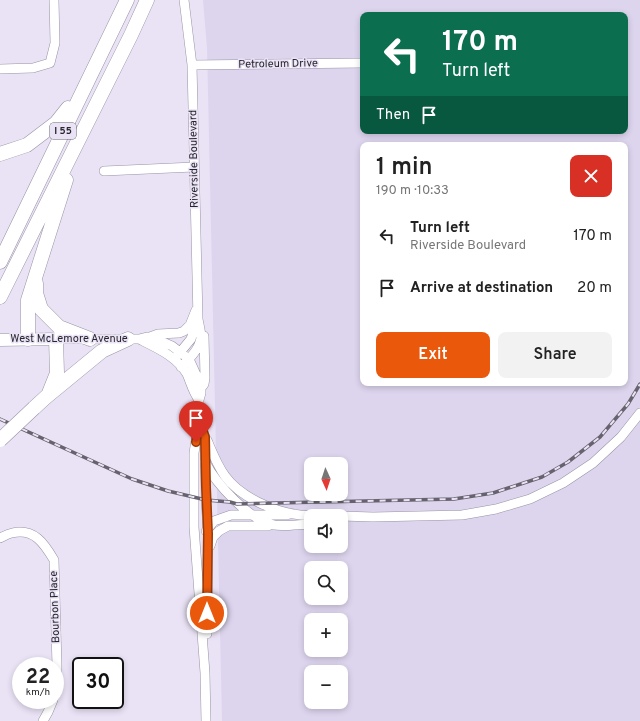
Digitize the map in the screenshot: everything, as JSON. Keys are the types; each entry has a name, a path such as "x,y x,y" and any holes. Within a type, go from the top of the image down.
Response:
{"highway":[{"name":"I 55","path":"0,262 127,0"},
{"name":"I 55","path":"0,297 147,0"},
{"path":"0,154 27,145 56,123 84,88"},
{"path":"28,339 28,300 81,134"},
{"path":"36,272 36,293 41,309 59,327 90,339"},
{"path":"0,440 46,397 102,351 138,338"},
{"path":"46,397 52,388 57,374 56,339"}],"main road":[{"name":"West McLemore Avenue","path":"0,340 56,339"}],"street":[{"path":"0,69 33,68 50,63 55,43 54,0"},
{"name":"Riverside Boulevard","path":"181,367 189,359 199,344 201,337 198,319 192,65 184,0"},
{"name":"Petroleum Drive","path":"192,65 360,63"},
{"path":"104,171 194,167"},
{"path":"138,338 158,334 179,333 184,331 190,325 198,305"},
{"path":"198,305 202,317 204,338 205,378 204,384 201,388"},
{"name":"Riverside Boulevard","path":"174,360 191,339 198,319"},
{"name":"West McLemore Avenue","path":"138,338 166,353 181,367 190,380 194,394 199,400"},
{"name":"West McLemore Avenue","path":"56,339 138,338 158,340 172,346 189,359"},
{"path":"189,359 201,388 199,400 199,449 207,466 237,504 262,522 275,526"},
{"path":"348,516 462,515 496,509 530,499 563,483 593,463 621,437 640,413"},
{"path":"199,420 205,437 225,476 241,493 260,503 285,512 299,515"},
{"path":"199,420 194,453 194,527 205,673 206,721"},
{"path":"205,437 208,528 205,673"},
{"path":"200,611 203,586 202,554 205,532 214,521 231,515 304,515"},
{"path":"348,520 373,517"},
{"path":"208,551 213,536 218,531 228,526 304,524"},
{"name":"Bourbon Place","path":"0,538 12,533 25,532 37,537 46,547 54,560 58,657"},
{"path":"43,721 49,709"}],"shaded area":[{"path":"203,0 640,0 640,721 222,721 207,48"}],"railway":[{"path":"0,419 132,479 168,491 206,500 237,504 454,499 493,493 542,477 568,462 600,437 628,404 640,384"}],"route":[{"path":"196,442 199,420 205,437 208,534 207,613"}]}
